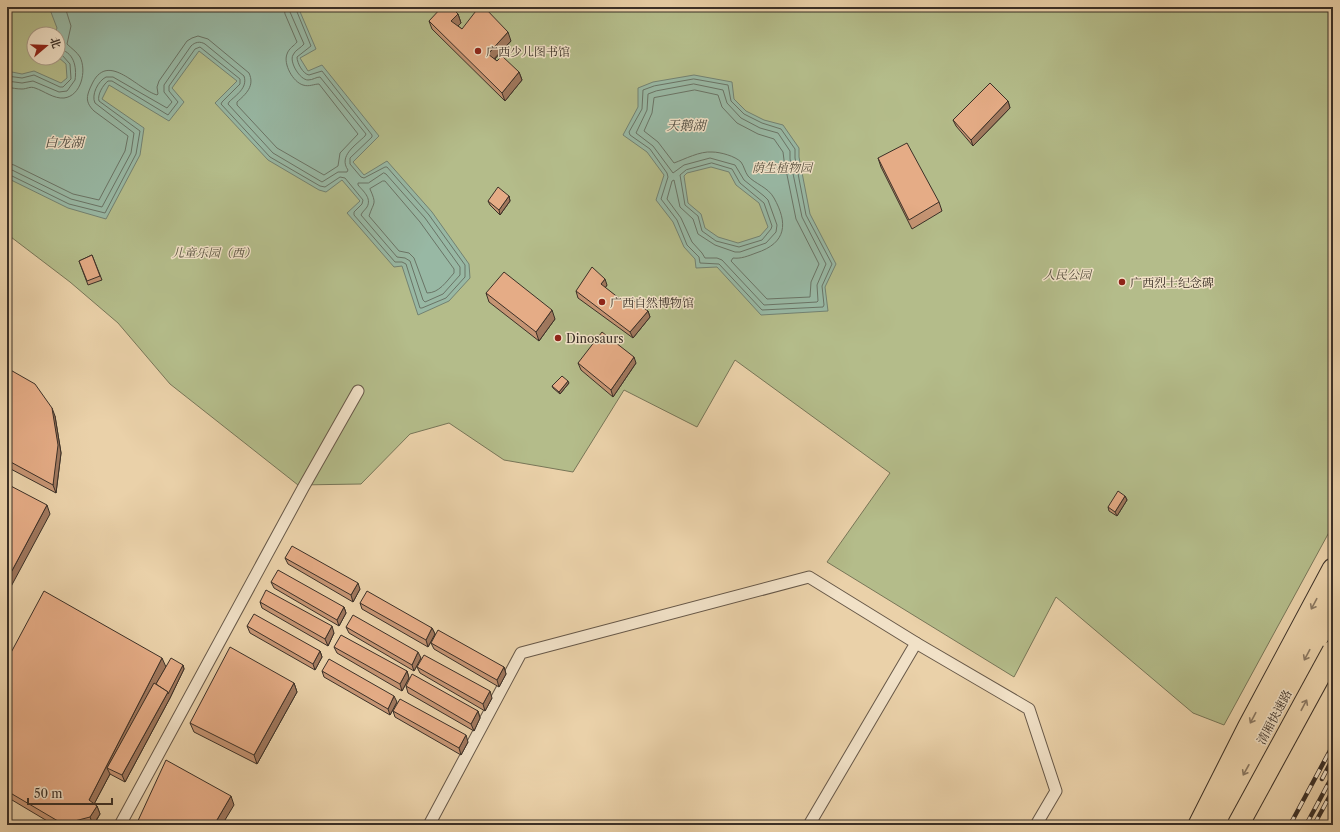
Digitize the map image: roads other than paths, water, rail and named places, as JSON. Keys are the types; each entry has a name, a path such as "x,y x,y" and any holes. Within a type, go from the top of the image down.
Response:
{"highway":[{"path":"1198,825 1333,569"},
{"name":"清厢快速路","path":"1216,825 1333,609"},
{"name":"清厢快速路","path":"1238,825 1333,651"}],"street":[{"path":"120,825 303,488 358,391"},
{"path":"429,825 521,653 809,578 1029,709 1056,791 1036,825"},
{"path":"809,825 916,643"}],"water":[{"name":"白龙湖","path":"49,7 298,7 316,49 300,58 308,71 322,65 379,136 353,162 364,175 387,161 432,212 469,264 470,278 449,301 418,315 402,266 394,267 347,213 360,201 342,180 326,192 319,190 268,160 215,103 237,81 199,51 172,88 184,102 169,121 109,85 102,99 144,128 140,155 106,219 68,208 7,178 7,71 22,74 34,71 61,83 67,78 66,26 56,26"},
{"name":"天鹅湖","path":"694,75 732,82 734,99 746,111 764,120 783,125 799,148 799,157 810,214 836,264 825,287 828,311 761,315 717,267 696,268 695,259 684,247 673,222 656,200 664,175 647,152 623,135 638,107 638,88 653,82","holes":["711,167 729,172 736,185 759,203 768,227 760,236 738,243 718,237 705,228 701,214 688,203 684,176 687,173"]}],"railway":[{"path":"1290,825 1333,745"},
{"path":"1322,779 1333,758"},
{"path":"1306,825 1333,775"},
{"path":"1314,825 1333,790"}],"place":[{"name":"广西少儿图书馆","path":"478,51"},
{"name":"广西烈士纪念碑","path":"1122,282"},
{"name":"广西自然博物馆","path":"602,302"},
{"name":"Dinosaurs","path":"558,338"}],"park label":[{"name":"荫生植物园","path":"782,167"},
{"name":"儿童乐园（西）","path":"214,252"},
{"name":"人民公园","path":"1067,274"}]}
